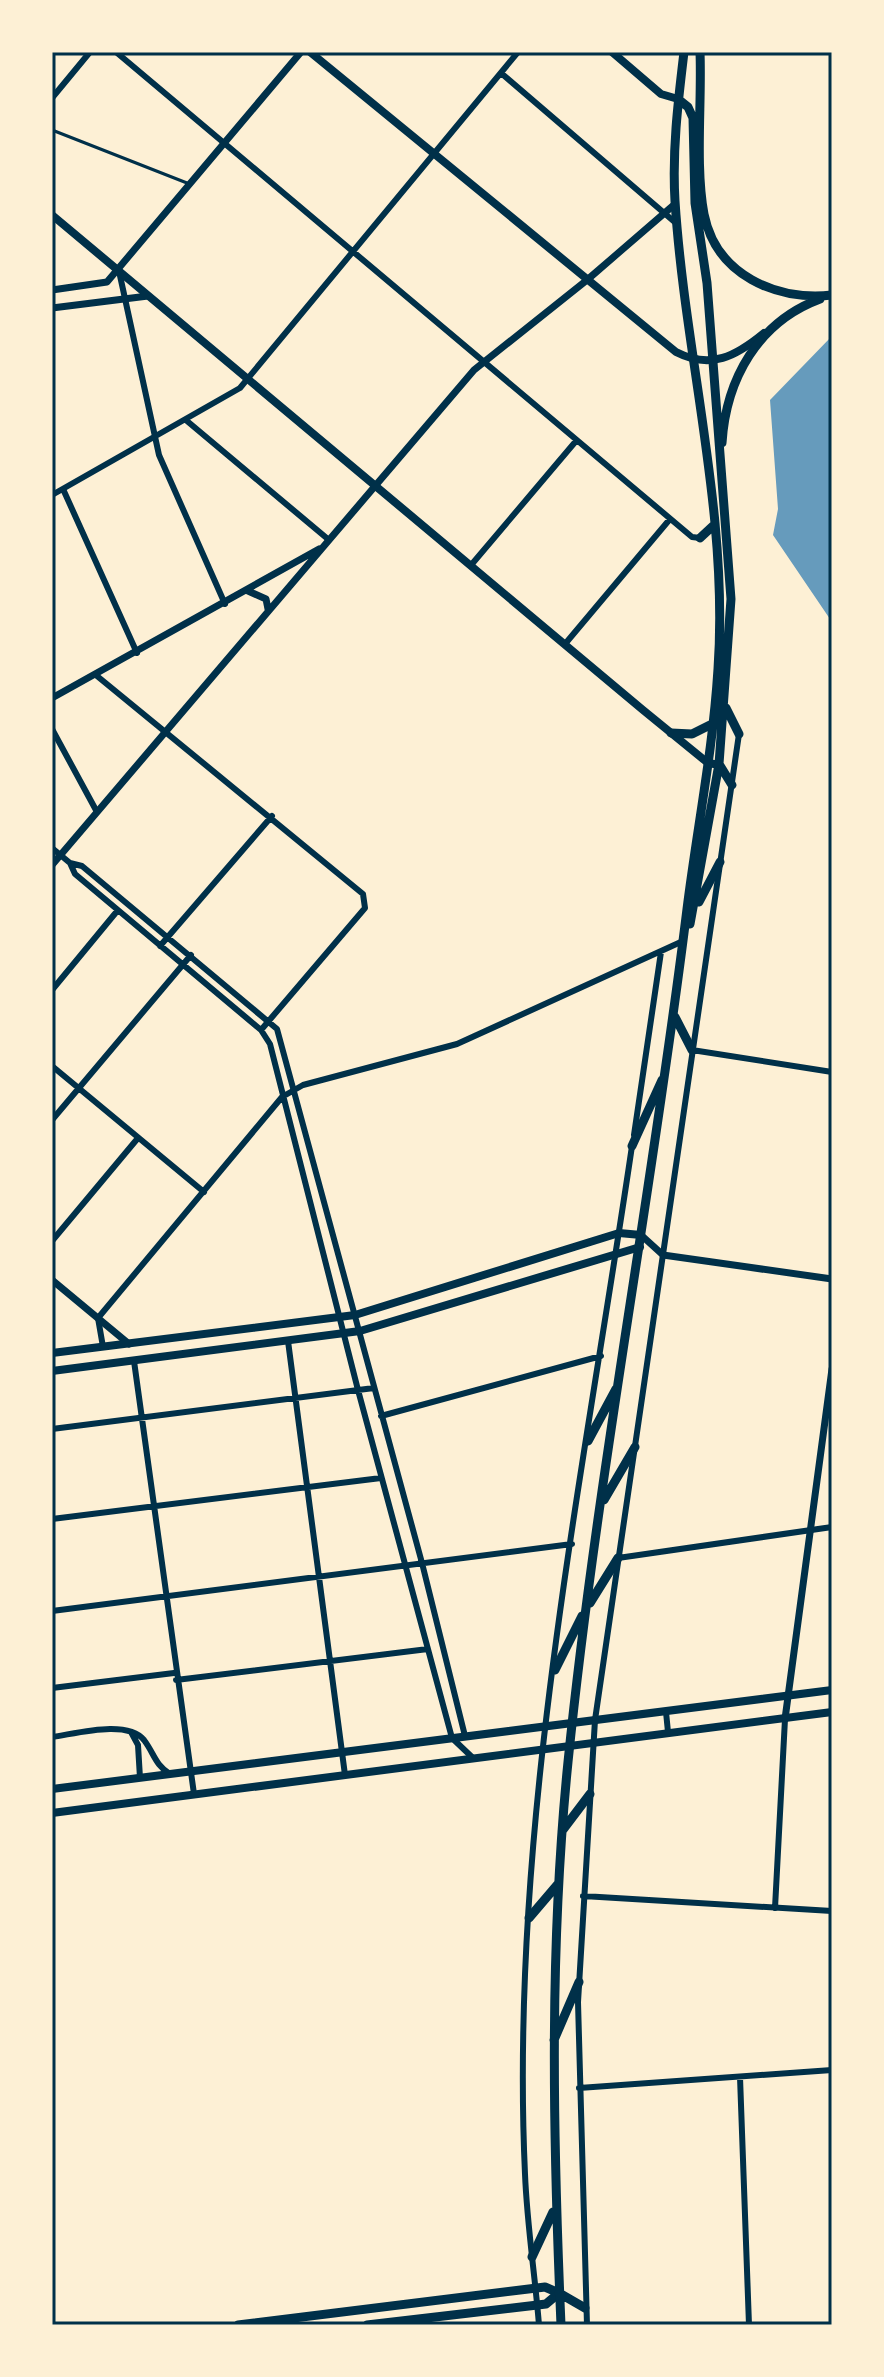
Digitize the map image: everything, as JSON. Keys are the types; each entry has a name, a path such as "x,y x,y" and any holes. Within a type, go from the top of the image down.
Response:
{"main road":[{"path":"310,52 676,352 712,362 742,351 795,311 832,295"},
{"path":"561,2325 552,2043 558,1884 570,1745 586,1608 685,940 726,708 731,599 707,283 695,203 693,118 688,107 678,99 661,94 612,52"},
{"path":"684,52 674,147 675,204 714,525 720,618 712,724 714,764 693,912 685,940"},
{"path":"700,52 702,199 714,240 736,269 763,287 799,296 832,295"},
{"path":"52,215 671,733 714,764 732,785"},
{"path":"721,482 723,426 735,381 759,342 795,311"},
{"path":"700,538 714,525"},
{"path":"726,708 739,734"},
{"path":"671,733 692,734 712,724"},
{"path":"693,912 720,862"},
{"path":"674,1016 692,1050"},
{"path":"632,1146 667,1069"},
{"path":"52,1353 355,1315 619,1233 641,1235"},
{"path":"52,1371 360,1331 640,1247"},
{"path":"588,1441 619,1383"},
{"path":"602,1503 635,1447"},
{"path":"555,1670 586,1608 618,1558"},
{"path":"52,1789 832,1690"},
{"path":"52,1813 832,1712"},
{"path":"562,1831 590,1794"},
{"path":"529,1918 558,1884"},
{"path":"552,2043 579,1982"},
{"path":"532,2257 555,2208"},
{"path":"238,2325 548,2287 585,2308"},
{"path":"367,2325 550,2304 559,2293"}],"street":[{"path":"52,98 90,52"},
{"path":"116,52 576,441 692,537 700,538"},
{"path":"52,290 107,282 119,271 301,52"},
{"path":"52,483 53,495 240,388 518,52"},
{"path":"501,73 678,224"},
{"path":"52,865 484,361 587,280 675,204"},
{"path":"119,271 154,439 225,604"},
{"path":"52,308 148,296"},
{"path":"187,421 327,543"},
{"path":"472,564 576,441"},
{"path":"63,489 137,653"},
{"path":"565,644 670,519"},
{"path":"52,698 225,604 327,543"},
{"path":"246,591 266,599 268,611"},
{"path":"97,676 272,816 363,894 367,901 365,908 265,1025"},
{"path":"52,729 97,812"},
{"path":"587,2325 579,2088 579,1982 595,1720 660,1252 739,734"},
{"path":"160,946 272,816"},
{"path":"52,848 70,863 82,866 191,955 265,1025 381,1478 452,1738 473,1758"},
{"path":"70,863 75,874 182,965 265,1025 277,1029 422,1563 465,1736"},
{"path":"52,990 118,910"},
{"path":"103,1347 98,1318 282,1097 294,1090 457,1044 685,940"},
{"path":"539,2325 525,2175 529,1918 546,1725 661,952"},
{"path":"52,1120 191,955"},
{"path":"692,1050 832,1072"},
{"path":"52,1066 204,1192"},
{"path":"52,1241 138,1138"},
{"path":"641,1235 660,1252"},
{"path":"640,1247 832,1279"},
{"path":"52,1280 129,1344"},
{"path":"288,1341 345,1775"},
{"path":"381,1416 601,1356"},
{"path":"134,1361 175,1676 194,1794"},
{"path":"775,1908 786,1696 832,1369"},
{"path":"52,1429 374,1388"},
{"path":"52,1519 381,1478"},
{"path":"618,1558 832,1527"},
{"path":"52,1611 572,1544"},
{"path":"52,1688 428,1649"},
{"path":"666,1712 668,1732"},
{"path":"52,1737 119,1730 131,1732 145,1742 156,1762 170,1774"},
{"path":"131,1732 138,1745 140,1778"},
{"path":"583,1896 832,1911"},
{"path":"579,2088 832,2070"},
{"path":"740,2077 749,2325"},
{"path":"333,2313 334,2325"}],"lane":[{"path":"52,130 190,184"}],"water":[{"path":"832,336 832,622 773,535 778,509 770,400"}]}
